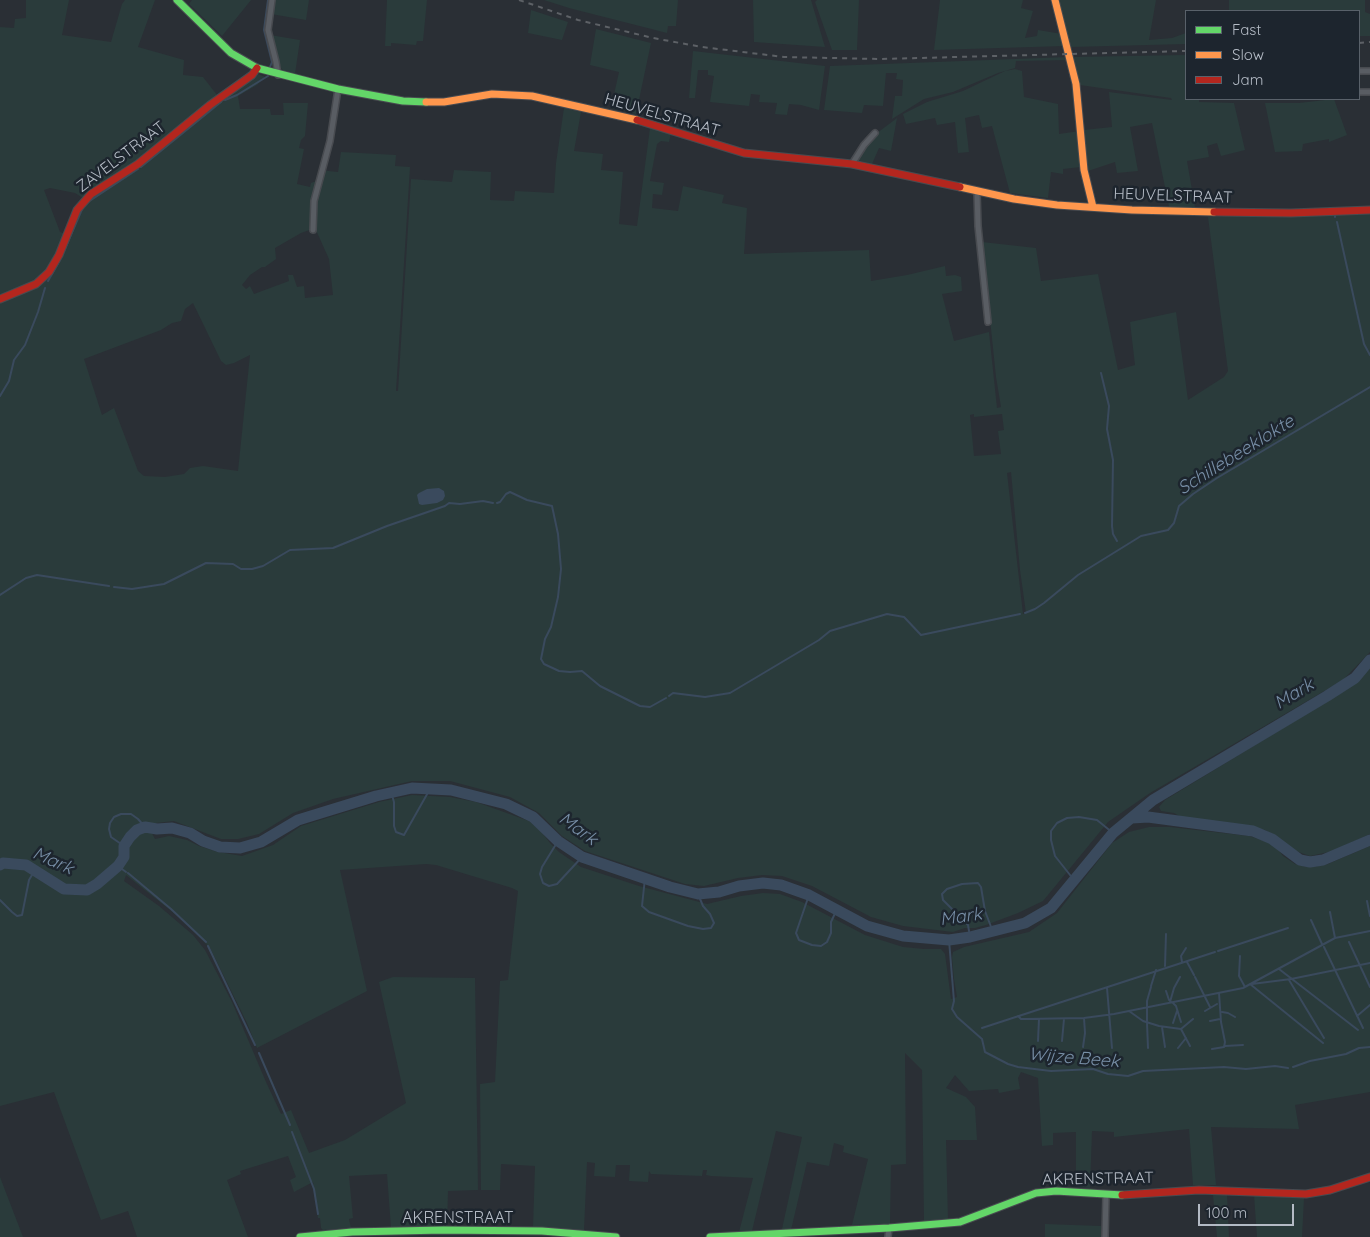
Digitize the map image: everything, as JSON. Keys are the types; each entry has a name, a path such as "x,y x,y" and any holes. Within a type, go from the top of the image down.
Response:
{"street":[{"name":"HEUVELSTRAAT","path":"177,0 231,53 257,68 278,75 338,89 403,101 444,102 492,94 532,96 638,120 744,153 852,164 977,192 1039,203 1132,210 1224,212 1291,213 1370,210"},
{"path":"272,0 268,30 278,75"},
{"path":"1055,0 1076,84 1084,170 1093,206"},
{"name":"ZAVELSTRAAT","path":"0,299 36,284 49,272 59,255 77,210 87,198 138,164 210,105 252,75 257,68"},
{"path":"313,230 314,201 330,141 338,89"},
{"path":"1360,92 1370,92"},
{"path":"852,164 864,145 875,133"},
{"path":"977,192 978,226 988,322"},
{"name":"AKRENSTRAAT","path":"710,1237 889,1228 960,1222 1036,1193 1056,1191 1128,1195 1199,1190 1306,1194 1330,1190 1370,1177"},
{"path":"1104,1237 1106,1194"},
{"path":"888,1237 889,1228"},
{"name":"AKRENSTRAAT","path":"300,1237 352,1232 447,1230 542,1231 616,1237"}],"shaded area":[{"path":"26,0 69,0 62,35 111,42 122,4 125,0 155,0 138,47 184,60 183,75 203,77 217,95 137,161 83,198 75,193 50,188 44,190 60,232 66,234 52,264 42,275 31,283 0,295 0,27 14,28 15,19 26,18"},
{"path":"192,0 251,0 222,36 189,4"},
{"path":"274,0 309,0 306,20 271,14"},
{"path":"387,0 427,0 423,41 417,41 416,45 391,43 391,46 385,46"},
{"path":"544,0 678,0 676,26 668,26 667,33"},
{"path":"753,0 811,0 825,47 754,42"},
{"path":"817,0 859,0 857,50 832,50 815,2"},
{"path":"940,0 1023,0 1021,8 1033,11 1025,38 1037,36 1038,30 1062,34 1065,46 934,50"},
{"path":"1058,0 1156,0 1149,40 1172,38 1185,33 1185,44 1071,47"},
{"path":"1229,0 1365,0 1365,12 1370,14 1370,36 1360,36 1360,10 1229,10"},
{"path":"531,10 568,22 562,40 528,33"},
{"path":"596,29 651,43 636,114 611,108 619,72 590,65"},
{"path":"270,35 300,40 295,74 283,71 281,68"},
{"path":"693,51 825,66 819,110 789,104 787,115 775,114 777,103 759,102 760,95 751,94 749,106 710,102 714,76 708,75 708,70 698,70 695,98 689,98"},
{"path":"1185,55 1185,100 1234,103 1245,150 1221,156 1217,143 1207,146 1209,157 1187,161 1195,207 1169,207 1152,123 1130,127 1138,171 1117,173 1115,162 1085,172 1084,130 1112,127 1109,92 1172,100 1171,98 1080,85 1073,57"},
{"path":"1068,57 1070,60 1016,61 1015,68 953,92 924,99 892,119 895,96 902,96 903,80 896,79 897,73 886,73 883,106 864,105 862,113 824,110 830,66"},
{"path":"1015,69 1022,71 1024,97 1058,104 1059,134 1080,131 1081,167 1063,169 1063,174 1051,172 1048,198 1010,193 992,126 982,128 979,115 965,118 969,152 958,153 955,122 937,125 935,118 906,124 903,114 927,102 963,91 1005,71"},
{"path":"258,74 265,77 257,85 238,96 240,109 270,109 271,115 284,115 283,103 308,103 305,136 301,140 299,148 304,149 297,184 310,187 311,183 316,181 319,170 338,172 341,152 396,155 395,166 410,167 396,391 398,391 411,179 452,182 454,170 491,172 490,200 514,201 515,191 554,193 556,163 564,108 581,112 574,151 603,154 601,170 623,172 619,224 637,226 650,128 671,133 669,142 661,141 657,144 650,181 664,183 662,195 653,194 652,208 678,211 683,186 724,195 722,203 747,208 744,254 869,250 871,281 945,266 946,276 955,275 961,277 962,291 942,294 954,341 989,332 997,408 1001,407 996,377 982,242 1036,248 1041,281 1098,274 1118,370 1135,365 1130,322 1176,312 1188,400 1224,377 1228,371 1208,217 1370,214 1370,652 1343,680 1150,793 1108,822 1043,901 986,925 953,932 903,926 871,917 812,886 782,876 762,875 738,878 704,886 685,884 585,851 562,836 539,813 510,797 450,781 412,781 333,799 293,813 259,834 238,839 221,839 174,821 147,824 155,839 169,836 187,840 218,852 242,856 273,845 301,826 379,802 412,795 450,797 476,802 529,821 540,830 559,852 581,867 639,886 707,904 741,896 763,893 780,894 802,902 865,935 903,947 941,949 945,954 951,999 957,997 953,952 964,947 1029,932 1057,913 1112,843 1129,832 1149,827 1170,827 1249,836 1268,842 1295,864 1307,867 1328,864 1370,846 1370,1092 1295,1105 1299,1129 1211,1127 1216,1185 1193,1185 1189,1129 1114,1137 1114,1132 1092,1131 1090,1188 1076,1187 1076,1132 1053,1133 1053,1145 1042,1146 1038,1078 1021,1072 1018,1078 1020,1089 999,1093 998,1089 969,1091 955,1075 946,1088 966,1097 975,1107 977,1140 946,1140 948,1219 924,1221 922,1070 905,1053 906,1164 891,1165 890,1224 852,1225 868,1159 843,1152 844,1146 834,1143 829,1166 807,1162 791,1230 782,1229 802,1137 776,1131 752,1231 739,1232 753,1178 711,1176 706,1175 707,1170 703,1170 702,1176 651,1174 649,1171 648,1182 629,1181 630,1165 616,1165 615,1177 594,1176 595,1163 587,1162 584,1230 533,1227 535,1166 501,1164 500,1190 481,1190 480,1084 495,1082 500,981 508,980 518,891 436,865 426,864 340,870 367,991 257,1048 247,1023 210,948 184,921 126,875 124,881 159,906 193,935 205,950 232,1002 281,1114 291,1110 309,1153 345,1140 406,1103 379,982 393,977 475,978 478,1190 448,1191 447,1227 391,1228 387,1174 349,1176 353,1218 349,1219 351,1228 323,1230 320,1218 318,1218 313,1182 294,1192 290,1180 296,1177 288,1156 240,1171 241,1174 227,1180 248,1237 137,1237 128,1211 101,1220 54,1092 0,1106 0,301 37,287 47,280 59,264 80,214 89,202 96,195 139,169 169,143","holes":["315,228 329,259 333,295 305,298 304,286 297,287 293,275 288,275 289,281 254,294 250,286 246,289 242,285 250,275 276,259 275,248 301,233","193,303 221,361 226,365 250,355 238,471 203,466 190,468 184,474 165,477 144,476 138,471 114,408 102,415 84,359 181,321 185,309","974,414 974,417 1002,414 1004,430 998,431 1001,454 974,456 970,415","1011,472 1026,613 1023,614 1007,473"]},
{"path":"1334,100 1347,135 1329,142 1329,139 1303,144 1302,151 1275,152 1265,103"},
{"path":"897,118 891,151 879,148 872,164 857,160 877,133"},
{"path":"1370,666 1370,834 1333,851 1310,856 1296,851 1265,830 1183,818 1174,813 1161,811 1159,807 1165,800 1347,689"},
{"path":"0,1177 23,1237 0,1237"},
{"path":"1213,1195 1227,1195 1229,1237 1217,1237"},
{"path":"1254,1195 1304,1198 1302,1237 1257,1237"},
{"path":"1045,1224 1101,1226 1101,1237 1045,1237"}],"water":[{"path":"439,488 444,491 445,496 443,500 437,503 419,504 417,495 419,493 427,489"}],"waterway":[{"path":"268,0 264,30 272,62 270,67"},
{"path":"225,100 268,76"},
{"path":"141,167 221,102"},
{"path":"88,202 138,169"},
{"path":"64,251 83,207"},
{"path":"1337,222 1364,344 1370,355"},
{"path":"48,281 60,260"},
{"path":"0,396 9,381 14,360 25,345 45,288"},
{"path":"1101,373 1109,406 1107,429 1113,460 1112,526 1113,534 1117,541"},
{"name":"Schillebeeklokte","path":"1025,613 1044,603 1078,575 1141,536 1168,530 1174,523 1179,506 1193,494 1370,387"},
{"name":"Schillebeeklokte","path":"497,503 510,492 527,500 552,506 558,534 561,569 558,597 541,659 544,664 559,671 582,671 600,686 640,706 650,707 666,698"},
{"name":"Schillebeeklokte","path":"114,587 132,589 164,584 206,563 233,564 241,569 252,569 263,566 290,550 333,548 449,503 460,504 483,501 493,503"},
{"name":"Schillebeeklokte","path":"0,595 26,578 37,575 109,586"},
{"name":"Schillebeeklokte","path":"669,696 673,693 705,697 730,693 819,640 830,631 887,614 904,617 921,635 1020,614"},
{"name":"Mark","path":"0,865 3,863 26,865 64,889 87,890 118,866 124,857 124,846 130,837 137,830 145,827 157,829 172,828 190,833 203,841 220,847 240,848 261,842 298,820 376,796 412,788 451,790 506,804 533,817 558,841 582,857 670,887 698,894 719,892 739,886 763,883 781,885 809,895 867,926 903,936 949,940 970,937 1025,923 1051,908 1113,833 1153,800 1355,678 1370,660"},
{"path":"391,792 394,802 394,826 396,832 404,835 430,789"},
{"path":"124,846 111,837 109,829 114,817 121,814 131,814 145,827"},
{"path":"1074,880 1055,856 1051,831 1057,823 1067,818 1079,817 1097,820 1113,833"},
{"name":"Mark","path":"1132,818 1148,817 1253,831 1272,839 1300,860 1310,862 1323,860 1370,840"},
{"path":"558,841 542,867 540,874 543,883 549,886 557,884 582,857"},
{"path":"118,866 126,872"},
{"path":"0,900 17,916 22,915 29,880 35,870"},
{"path":"128,873 171,909 206,942"},
{"path":"645,878 642,906 649,912 688,926 703,929 711,928 714,923 698,894"},
{"path":"970,937 968,925 943,900 942,894 947,889 962,884 978,883 981,887 985,911 993,932"},
{"path":"809,895 796,933 799,940 821,946 827,942 831,933 831,922 837,909"},
{"path":"1367,901 1370,916"},
{"path":"1330,912 1335,938"},
{"path":"1311,920 1322,944"},
{"path":"1218,951 1288,928"},
{"path":"1018,1016 1021,1019 1084,1018 1114,1014 1243,988 1335,938 1370,931"},
{"path":"1165,966 1166,934"},
{"name":"Wijze Beek","path":"949,940 954,1001 952,1009 957,1017 982,1039 985,1052 1008,1064 1051,1071 1093,1069 1108,1074 1128,1076 1143,1071 1224,1067 1246,1069 1275,1066 1288,1068"},
{"path":"1349,942 1370,987"},
{"path":"208,946 255,1045"},
{"path":"1324,947 1363,1028"},
{"path":"1182,962 1181,956 1186,948"},
{"path":"982,1028 1215,952"},
{"path":"1240,956 1239,976 1245,987"},
{"path":"1187,962 1194,975"},
{"path":"1252,984 1291,979 1370,963"},
{"path":"1279,969 1358,1030"},
{"path":"1151,986 1156,970"},
{"path":"1170,1002 1180,977"},
{"path":"1195,977 1210,1007"},
{"path":"1289,980 1324,1038"},
{"path":"1250,984 1323,1043"},
{"path":"1147,1021 1147,1001 1151,987"},
{"path":"1107,988 1112,1048"},
{"path":"1166,991 1169,1000"},
{"path":"1212,1049 1224,1047 1225,1042 1221,1022 1219,993"},
{"path":"1172,1002 1176,1006 1181,1022"},
{"path":"1205,1011 1217,1004"},
{"path":"1357,1016 1370,1005"},
{"path":"1129,1011 1143,1021 1159,1026 1181,1029 1193,1019"},
{"path":"1173,1023 1177,1011"},
{"path":"1222,1012 1235,1017"},
{"path":"1083,1047 1085,1033 1084,1018"},
{"path":"1038,1041 1039,1019"},
{"path":"1062,1041 1064,1019"},
{"path":"1210,1021 1220,1019"},
{"path":"1147,1023 1148,1048"},
{"path":"1162,1027 1165,1047"},
{"path":"1181,1029 1190,1046"},
{"path":"1178,1048 1186,1038"},
{"path":"1225,1046 1243,1045"},
{"name":"Wijze Beek","path":"1293,1067 1310,1061 1346,1054 1359,1048 1370,1047"},
{"path":"259,1053 290,1125"},
{"path":"292,1132 314,1189 318,1214"}],"railway":[{"path":"519,0 578,20 653,38 702,47 784,57 880,59 1185,51"},
{"path":"1360,43 1370,42"}],"traffic: fast":[{"path":"177,0 231,53 257,68 338,89 403,101 426,102"},
{"path":"710,1237 889,1228 960,1222 1036,1193 1056,1191 1122,1195"},
{"path":"300,1237 352,1232 443,1230 542,1231 616,1237"}],"traffic: slow":[{"path":"1055,0 1076,84 1084,170 1093,207"},
{"path":"426,102 444,102 492,94 532,96 637,120"},
{"path":"960,187 1014,199 1057,205 1132,210 1214,212"}],"traffic: jam":[{"path":"0,299 36,284 49,272 59,255 77,210 91,194 138,164 210,105 252,75 257,68"},
{"path":"637,120 744,153 852,164 960,187"},
{"path":"1214,212 1291,213 1370,210"},
{"path":"1122,1195 1199,1190 1306,1194 1330,1190 1370,1177"}]}
